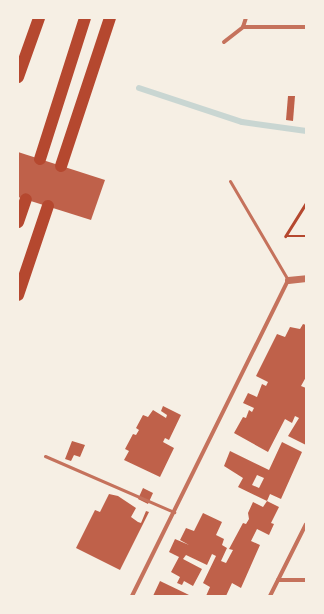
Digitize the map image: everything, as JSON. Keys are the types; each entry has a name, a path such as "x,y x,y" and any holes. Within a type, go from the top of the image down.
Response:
{"highway":[{"path":"18,77 39,18"},
{"path":"40,159 85,18"},
{"path":"61,166 110,18"},
{"path":"18,222 26,199"},
{"path":"18,295 48,206"}],"street":[{"path":"224,42 243,27 246,18"},
{"path":"243,27 306,27"},
{"path":"132,596 288,280 306,278"},
{"path":"270,596 306,524"},
{"path":"278,580 306,580"}],"lane":[{"path":"230,181 288,280"},
{"path":"45,456 174,512"}],"path":[{"path":"306,204 286,236 306,236"}],"building":[{"path":"288,96 295,96 293,121 286,120"},
{"path":"18,152 105,180 91,220 18,197"},
{"path":"303,324 306,325 306,377 301,386 306,388 306,445 288,436 299,418 295,416 292,423 285,419 268,452 234,433 243,417 246,418 249,410 252,412 254,408 243,403 248,393 257,397 262,384 266,386 268,382 256,376 277,334 285,337 290,327 300,329"},
{"path":"163,406 181,415 169,440 165,438 163,442 174,448 160,477 124,460 129,451 125,449 133,434 136,435 139,430 136,428 143,415 148,417 153,410 166,418 167,415 161,411"},
{"path":"72,441 85,445 80,457 74,455 71,461 65,459"},
{"path":"282,442 302,452 281,499 270,494 267,501 238,487 243,478 224,466 230,451 269,470","holes":["257,475 264,478 259,488 252,485"]},
{"path":"143,488 153,493 148,504 138,499"},
{"path":"109,494 118,496 136,508 131,517 138,522 141,523 146,511 149,512 120,570 76,548 95,510 100,512"},
{"path":"267,501 279,507 271,523 274,524 269,535 257,529 251,541 260,545 241,588 232,583 226,596 206,596 210,587 203,583 216,556 212,554 207,565 186,555 183,559 202,569 193,586 184,581 182,585 177,583 180,577 171,572 179,557 169,552 175,539 189,545 180,540 186,528 194,531 203,513 222,522 216,535 224,539 222,545 227,548 221,561 226,563 233,550 229,549 243,523 246,524 249,519 248,513 253,502 263,507"},
{"path":"160,581 185,593 191,596 153,596"}],"waterway":[{"path":"139,88 242,122 306,131"}]}
